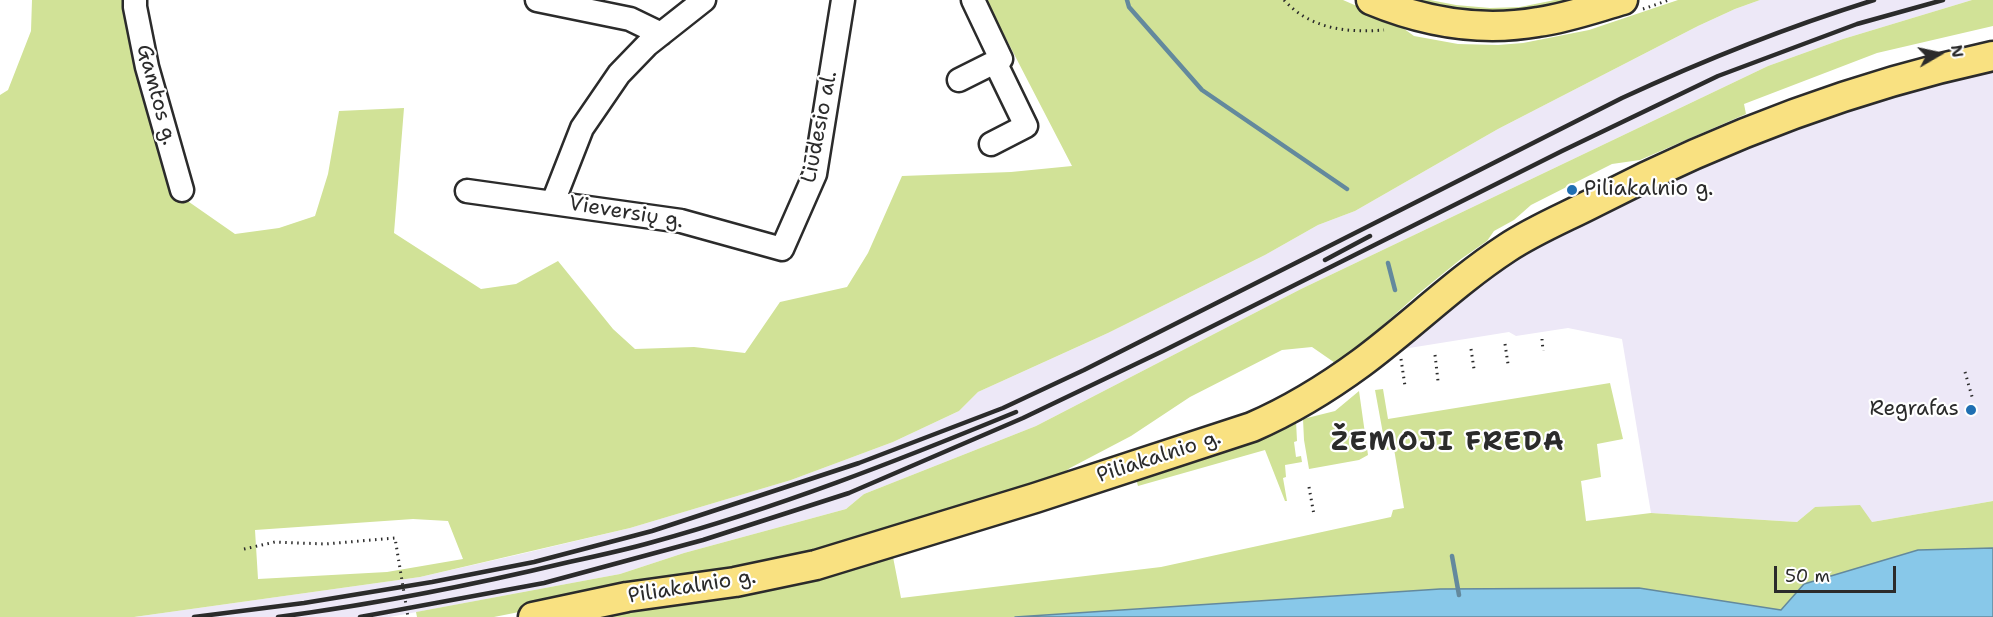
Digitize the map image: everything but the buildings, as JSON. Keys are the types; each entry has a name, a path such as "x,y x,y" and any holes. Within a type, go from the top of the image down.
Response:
{"main road":[{"path":"1371,0 1432,20 1460,25 1501,26 1538,22 1576,14 1623,0"},
{"name":"Piliakalnio g.","path":"533,617 627,597 735,582 816,565 1025,501 1252,427 1310,398 1362,362 1465,277 1509,246 1632,183 1730,139 1806,109 1912,75 1993,56"}],"street":[{"name":"Gamtos g.","path":"135,0 147,67 182,190"},
{"path":"537,0 630,19 661,34"},
{"path":"553,202 582,128 619,74 647,45 704,0"},
{"name":"Liūdesio al.","path":"782,249 814,174 843,0"},
{"path":"959,80 1001,58 973,0"},
{"path":"991,144 1026,126 995,62"},
{"name":"Vieversių g.","path":"467,191 681,220 782,249"}],"path":[{"path":"1542,339 1543,351"},
{"path":"1505,344 1508,364"},
{"path":"1471,349 1474,369"},
{"path":"1435,355 1438,381"},
{"path":"1401,359 1405,386"},
{"path":"1965,372 1973,400"},
{"path":"1309,488 1314,514"},
{"path":"244,549 275,542 325,544 395,538 408,617"}],"shaded area":[{"path":"1760,0 1972,0 1843,39 1768,66 1301,289 1036,426 864,494 846,509 684,553 620,574 390,617 134,617 420,577 521,554 630,528 791,480 893,442 959,411 978,392 1108,333 1265,255 1318,225 1355,211 1498,129 1698,26"},
{"path":"1993,63 1993,501 1872,522 1815,507 1797,522 1651,513 1622,339 1568,328 1516,336 1509,332 1403,349 1498,267 1586,218 1741,149 1897,86"}],"green space":[{"path":"32,0 129,0 179,195 235,234 279,228 315,216 328,174 339,111 404,108 394,233 481,289 516,284 558,261 613,329 635,349 694,347 745,353 780,302 847,287 868,253 902,176 1011,172 1072,166 986,0 1343,0 1396,23 1414,36 1458,44 1498,45 1523,43 1589,30 1678,0 1760,0 1698,26 1498,129 1355,211 1318,225 1265,255 1108,333 978,392 959,411 893,442 791,480 630,528 420,577 134,617 0,617 0,95 8,90 31,31","holes":["413,519 448,521 463,559 387,572 258,579 255,530"]},
{"path":"1406,0 1430,0 1490,8 1520,7 1555,0 1579,0 1514,14 1454,11"},
{"path":"1972,0 1993,0 1993,26 1877,53 1744,104 1746,114 1640,160 1612,164 1531,205 1514,220 1494,231 1487,241 1418,294 1338,365 1312,347 1282,350 1190,397 1131,436 1070,468 1044,487 891,538 494,617 417,617 416,612 620,574 684,553 846,509 864,494 1036,426 1301,289 1768,66 1843,39"},
{"path":"1610,383 1623,439 1597,444 1601,477 1581,481 1586,521 1651,513 1797,522 1815,507 1860,505 1872,522 1993,501 1993,548 1918,550 1804,584 1781,610 1639,588 1440,589 1015,617 589,617 844,570 893,557 901,598 1161,567 1391,517 1393,510 1404,508 1394,449 1386,450 1375,390 1383,389 1388,419"},
{"path":"1359,391 1368,455 1359,460 1309,469 1303,419 1335,411"},
{"path":"1296,421 1297,441 1294,442 1296,457 1301,456 1302,462 1285,465 1286,477 1283,478 1287,501 1285,501 1265,450 1138,486 1136,479"}],"water":[{"path":"1993,548 1993,617 1015,617 1440,589 1639,588 1781,610 1804,584 1918,550"}],"waterway":[{"path":"1127,0 1129,7 1202,90 1347,189"},
{"path":"1388,263 1395,290"},
{"path":"1452,556 1459,595"}],"railway":[{"path":"194,617 304,603 534,562 652,531 859,463 1003,408 1084,370 1622,98 1746,45 1874,0"},
{"path":"360,617 544,583 703,540 849,493 1023,418 1163,351 1562,151 1718,76 1857,24 1943,0"},
{"path":"1325,260 1370,236"},
{"path":"278,617 461,586 653,542 836,483 1016,412"}],"place":[{"name":"Piliakalnio g.","path":"1572,190"},
{"name":"Regrafas","path":"1971,410"}],"district":[{"name":"ŽEMOJI FREDA","path":"1448,443"}]}
